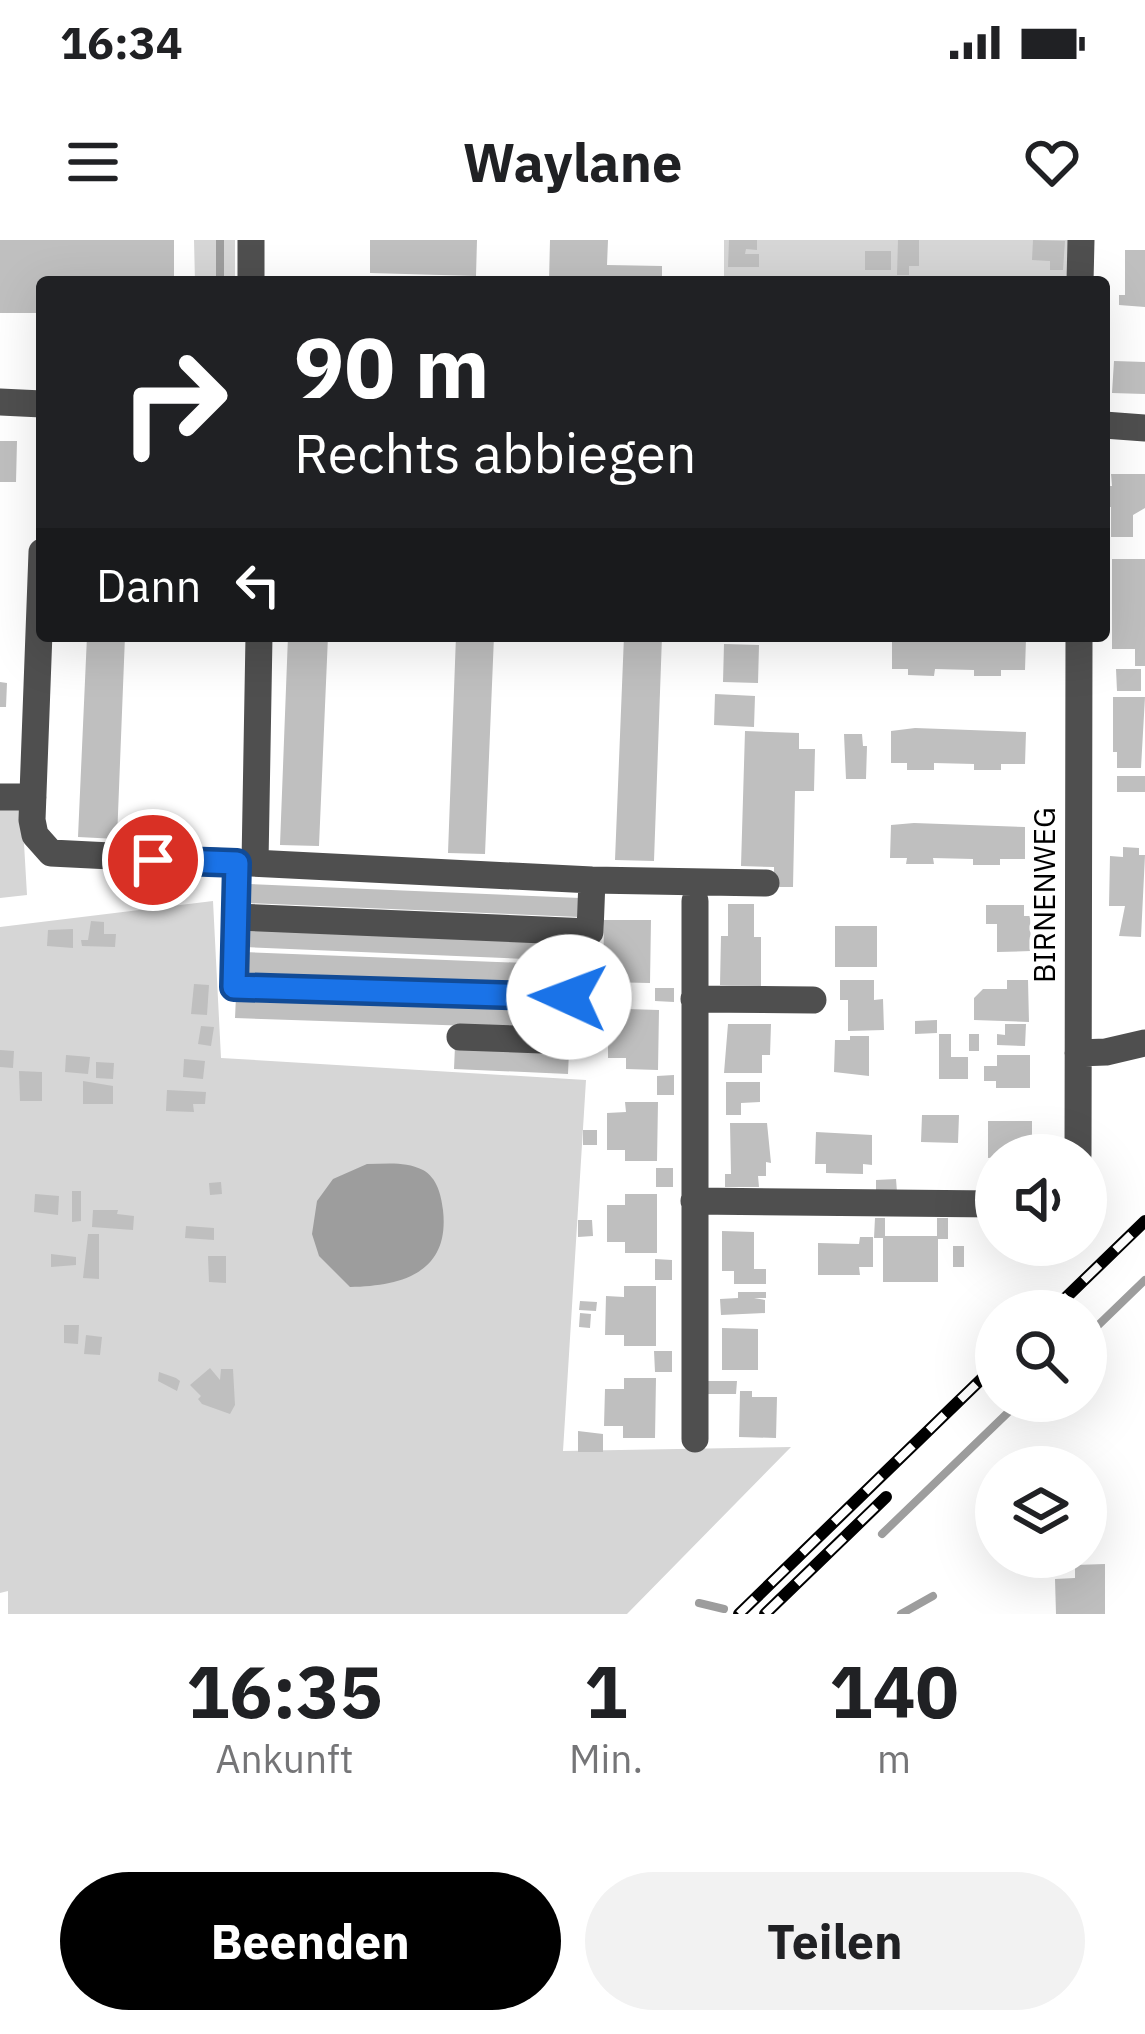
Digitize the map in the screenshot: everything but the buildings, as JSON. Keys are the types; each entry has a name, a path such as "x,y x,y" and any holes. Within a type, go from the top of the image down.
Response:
{"street":[{"path":"251,240 251,276"},
{"path":"1080,276 1081,240"},
{"path":"0,402 36,404"},
{"path":"1110,425 1145,428"},
{"path":"39,642 35,835 51,853 592,880 766,883"},
{"path":"259,642 234,987 569,997 568,1041 460,1037"},
{"name":"BIRNENWEG","path":"1078,642 1068,699 1068,799 1078,1134"},
{"path":"0,797 33,797"},
{"path":"236,917 590,932 592,880"},
{"path":"695,901 695,1439"},
{"path":"694,999 813,1000"},
{"path":"1078,1053 1145,1043"},
{"path":"694,1201 975,1204"}],"shaded area":[{"path":"194,240 235,240 235,276 195,276"},
{"path":"724,240 1068,240 1067,276 724,276"},
{"path":"0,809 22,809 27,895 0,898"},
{"path":"213,901 221,1058 586,1080 563,1451 791,1447 627,1614 8,1614 8,1591 0,1593 0,927"},
{"path":"367,1164 402,1164 428,1173 441,1198 443,1231 439,1248 419,1272 387,1283 350,1287 319,1256 312,1234 317,1201 333,1179"}],"waterway":[{"path":"220,240 220,276"},
{"path":"1107,1317 1145,1280"},
{"path":"882,1534 998,1422"},
{"path":"901,1614 933,1596"},
{"path":"699,1603 724,1609"}],"railway":[{"path":"1074,1290 1145,1221"},
{"path":"739,1614 975,1385"},
{"path":"765,1614 886,1497"}],"route":[{"path":"153,860 237,863 234,987 569,997"}]}
